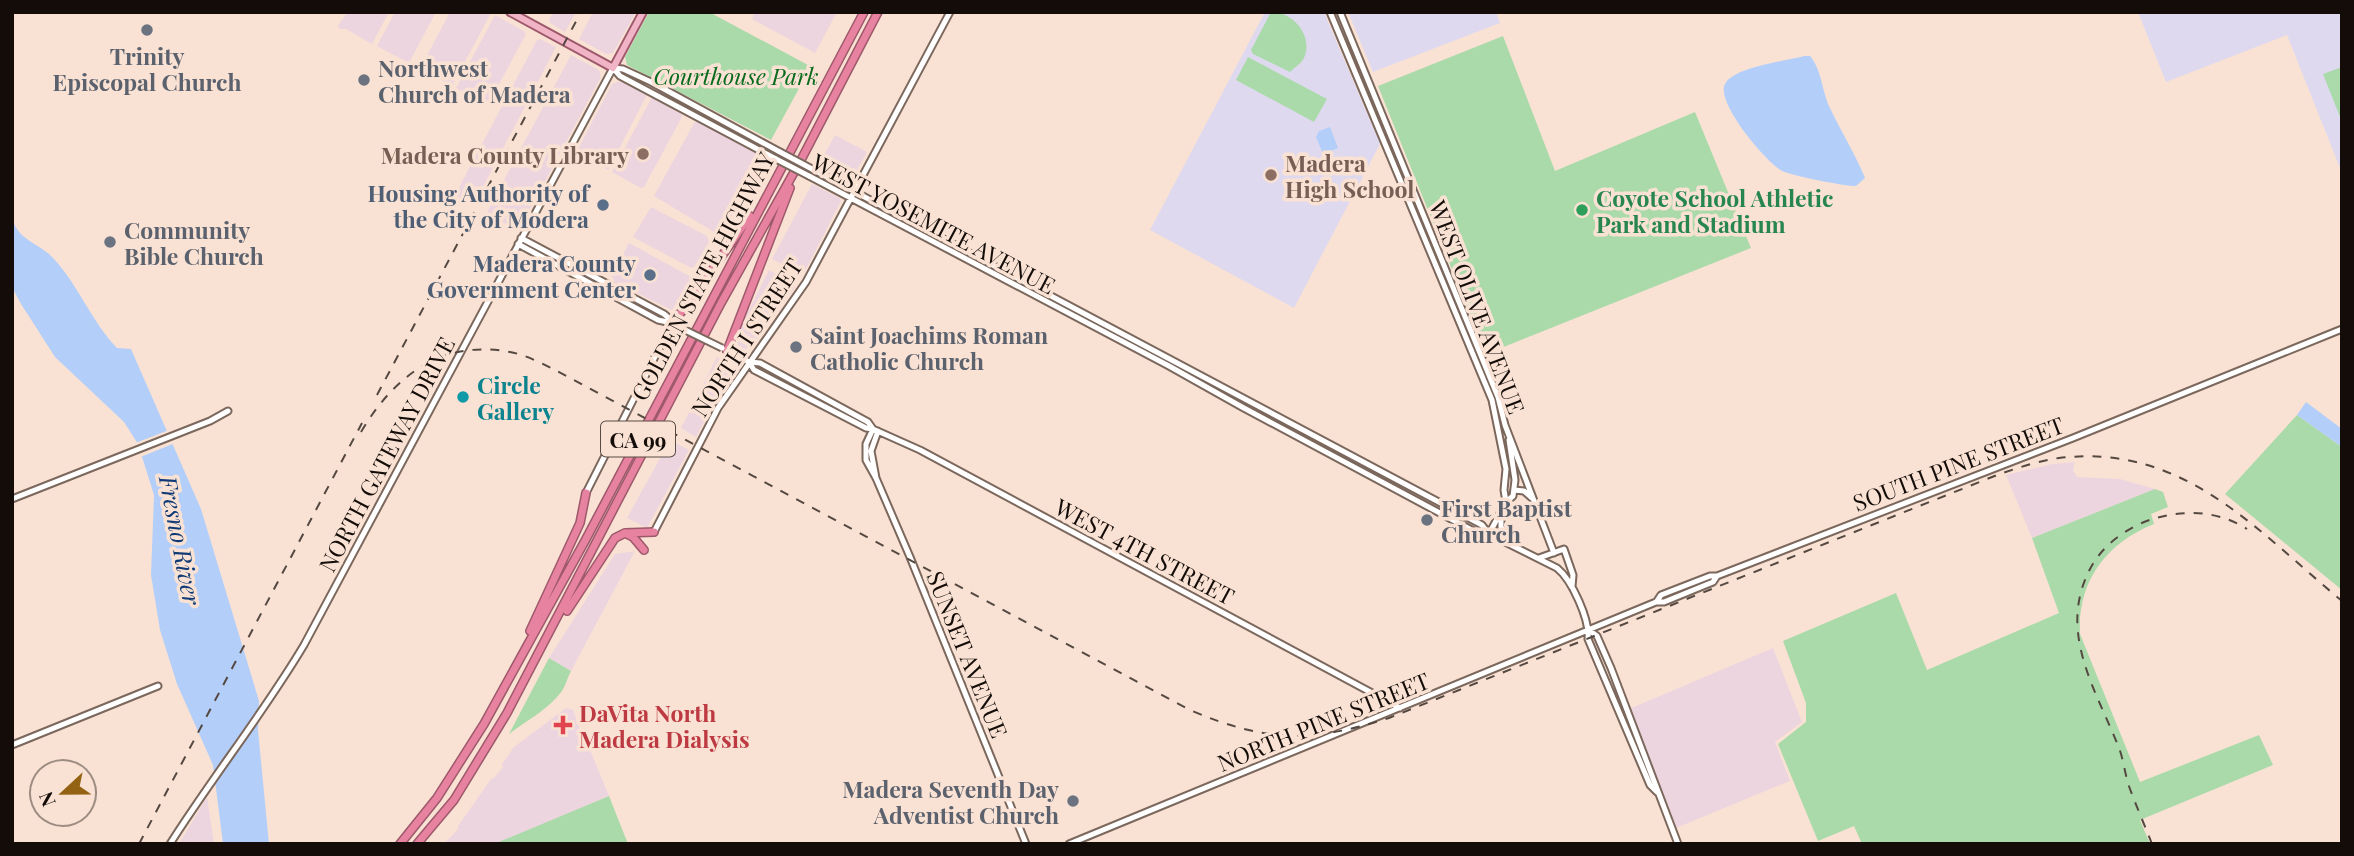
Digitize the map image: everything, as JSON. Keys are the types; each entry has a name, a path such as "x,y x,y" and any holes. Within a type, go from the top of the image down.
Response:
{"highway":[{"name":"GOLDEN STATE HIGHWAY","path":"400,844 458,767 504,687 586,539 864,12"},
{"name":"GOLDEN STATE HIGHWAY","path":"417,844 454,800 507,713 721,303 802,158 878,12"},
{"path":"725,350 802,158"},
{"path":"676,325 769,190"},
{"path":"504,687 580,523 586,493"},
{"path":"547,640 611,544 625,533 653,532"},
{"path":"625,533 633,537 644,550"}],"main road":[{"path":"510,12 613,68 643,12"},
{"name":"NORTH I STREET","path":"653,532 718,408 806,282 950,12"},
{"name":"WEST OLIVE AVENUE","path":"1330,12 1492,400 1506,469 1506,502"},
{"name":"WEST OLIVE AVENUE","path":"1340,12 1499,397 1505,425 1554,553"},
{"name":"WEST YOSEMITE AVENUE","path":"613,68 623,69 641,78 1482,525 1489,534"},
{"name":"WEST YOSEMITE AVENUE","path":"613,68 620,76 1169,366 1479,534 1489,534 1539,558 1566,576 1572,587"},
{"name":"NORTH GATEWAY DRIVE","path":"170,844 204,789 267,703 300,652 613,68"},
{"path":"767,154 771,147"},
{"name":"WEST 4TH STREET","path":"521,237 664,314 676,325"},
{"name":"WEST 4TH STREET","path":"517,244 658,320 676,325 749,362 760,363 868,422 876,430 920,450 1400,708"},
{"path":"586,493 676,325"},
{"name":"SOUTH PINE STREET","path":"1589,631 1713,582 1716,576 2073,438 2342,329"},
{"path":"12,499 174,436 228,411"},
{"path":"1489,534 1514,490 1515,481 1505,425"},
{"name":"SUNSET AVENUE","path":"876,430 871,451 876,478 1026,844"},
{"path":"1503,452 1506,453 1511,477 1515,481"},
{"path":"1514,490 1524,491 1532,498"},
{"path":"1502,509 1501,527 1516,547"},
{"path":"1539,558 1564,549 1573,575 1572,587 1589,631 1588,639 1678,844"},
{"path":"1658,602 1661,595 1716,576"},
{"name":"NORTH PINE STREET","path":"1069,844 1589,631"},
{"path":"12,745 158,687"}],"shaded area":[{"path":"348,12 389,12 372,44 346,29 339,29 338,25"},
{"path":"395,12 436,12 407,62 377,46"},
{"path":"450,12 491,13 452,86 421,67"},
{"path":"553,12 576,12 565,32 550,23"},
{"path":"593,12 636,12 613,53 606,54 579,39"},
{"path":"755,12 837,12 815,53 752,19"},
{"name":"Madera High School","path":"1265,12 1324,12 1380,144 1294,308 1150,230"},
{"path":"1348,12 1496,12 1500,23 1373,72"},
{"path":"2138,12 2342,12 2342,173 2287,35 2166,82"},
{"path":"495,15 526,34 489,103 486,104 456,88"},
{"path":"537,40 556,47 473,206 455,195"},
{"path":"571,55 599,70 601,77 521,226 514,228 486,214"},
{"path":"620,81 647,95 608,170 577,151 612,84"},
{"path":"652,97 682,117 641,188 612,172"},
{"path":"697,121 767,159 721,233 714,232 654,196"},
{"path":"835,135 867,152 850,183 818,166"},
{"path":"812,184 841,201 801,274 772,259"},
{"path":"651,207 707,236 709,242 694,267 691,268 633,237"},
{"path":"629,243 693,278 672,310 614,282 612,276"},
{"path":"769,270 793,283 795,287 760,336 750,348 745,349 737,346 741,326"},
{"path":"717,357 729,364 731,370 696,437 681,428"},
{"path":"670,440 689,450 647,528 627,518"},
{"path":"2075,462 2073,470 2077,477 2120,479 2155,489 2032,538 2006,475 2052,464"},
{"path":"635,551 571,671 549,658 615,554"},
{"path":"1773,648 1802,722 1775,742 1790,781 1676,828 1629,709"},
{"path":"566,708 573,710 587,749 590,750 609,796 497,844 444,844 458,829 491,779 503,767 502,764 514,747"},
{"path":"207,797 214,844 179,844"}],"green space":[{"name":"Courthouse Park","path":"649,12 709,12 808,65 809,70 771,140 627,65 625,57"},
{"path":"1271,12 1287,16 1300,27 1304,35 1306,51 1303,60 1290,72 1253,54 1251,50"},
{"name":"Coyote School Athletic Park and Stadium","path":"1503,36 1555,171 1695,112 1751,248 1486,354 1378,86"},
{"path":"1248,57 1327,99 1314,122 1236,80"},
{"path":"2342,67 2342,122 2323,74"},
{"path":"2297,415 2342,447 2342,590 2225,494"},
{"path":"2155,489 2163,492 2168,507 2151,514 2154,524 2137,532 2109,553 2089,581 2080,615 2080,634 2140,782 2259,735 2273,765 2140,820 2150,844 1862,844 1854,826 1818,841 1778,744 1806,722 1806,703 1783,641 1896,593 1927,670 2059,613 2032,538"},
{"path":"549,658 571,671 563,689 544,709 509,734"},
{"path":"609,796 628,844 494,844"}],"water":[{"path":"1810,56 1814,62 1830,108 1865,178 1856,186 1782,171 1754,144 1727,104 1725,84 1738,73"},
{"path":"1330,127 1338,148 1323,154 1316,137 1319,131"},
{"name":"Fresno River","path":"12,218 24,237 63,269 117,348 131,349 201,509 259,701 258,730 269,844 223,844 213,765 177,684 160,630 151,575 154,495 138,444 124,422 55,357 21,304 12,287"},
{"path":"2306,402 2342,429 2342,447 2297,415"}],"pier":[{"path":"169,430 175,443 138,458 133,444"}],"railway":[{"path":"377,395 581,12"},
{"path":"361,432 389,394 422,366 463,351 485,349 522,355 555,370 1190,710 1241,728 1288,735 1336,732 1389,718 1997,475 2059,458 2103,457 2143,464 2180,478 2247,520 2342,601"},
{"path":"139,844 362,423"},
{"path":"2152,844 2130,789 2119,748 2084,661 2077,617 2080,594 2089,571 2105,548 2119,536 2144,522 2170,515 2197,513 2223,518 2247,529"}],"place":[{"name":"Trinity Episcopal Church","path":"147,30"},
{"name":"Northwest Church of Madera","path":"364,80"},
{"name":"Madera County Library","path":"643,154"},
{"name":"Madera High School","path":"1271,175"},
{"name":"Housing Authority of the City of Modera","path":"603,205"},
{"name":"Coyote School Athletic Park and Stadium","path":"1582,210"},
{"name":"Community Bible Church","path":"110,242"},
{"name":"Madera County Government Center","path":"650,275"},
{"name":"Saint Joachims Roman Catholic Church","path":"796,347"},
{"name":"Circle Gallery","path":"463,397"},
{"name":"First Baptist Church","path":"1427,520"},
{"name":"DaVita North Madera Dialysis","path":"563,725"},
{"name":"Madera Seventh Day Adventist Church","path":"1073,801"}]}
